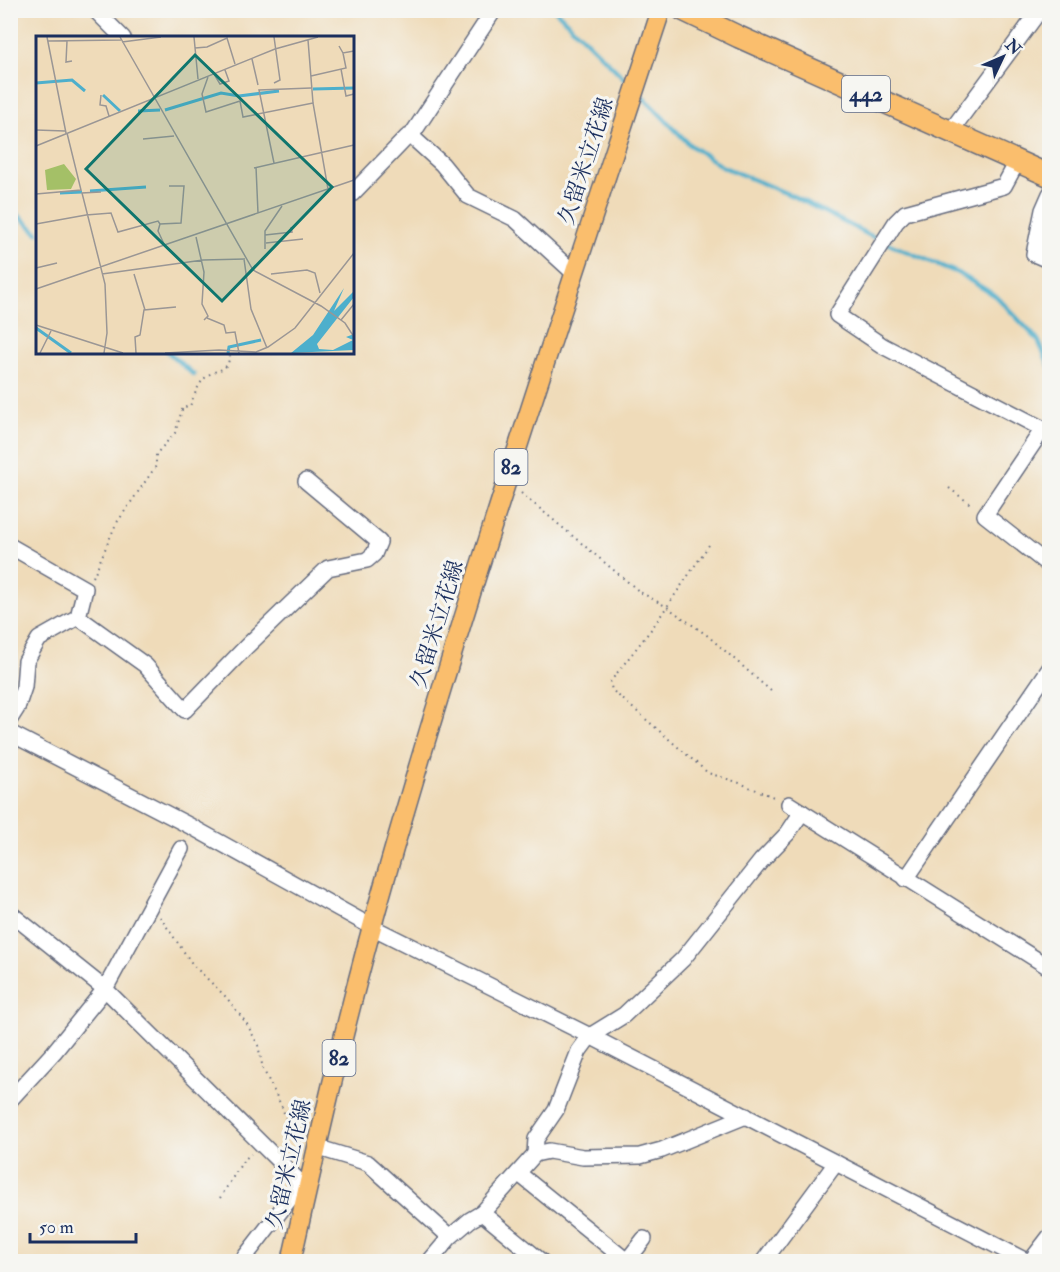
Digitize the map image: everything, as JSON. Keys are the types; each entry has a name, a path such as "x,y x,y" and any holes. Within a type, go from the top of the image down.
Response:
{"highway":[{"name":"442","path":"683,10 1050,176"}],"main road":[{"name":"久留米立花線","path":"291,1262 305,1186 386,875 507,479 661,10"}],"street":[{"path":"95,10 121,36"},
{"path":"354,192 407,137 411,136 494,10"},
{"path":"950,132 1040,10"},
{"path":"411,136 442,164 468,196 515,219 574,273"},
{"path":"1017,162 1004,186 905,213 896,222 837,315 883,346 1046,432 985,515 1050,566"},
{"path":"1050,194 1043,210 1034,254 1050,261"},
{"path":"78,617 145,665 185,710 246,646 328,568 368,560 386,541 306,481"},
{"path":"10,546 85,590 78,617 39,639 26,661 24,687 17,708 10,718"},
{"path":"906,879 1050,668"},
{"path":"10,733 192,827 372,927 590,1036 1029,1262 1050,1236"},
{"path":"535,1154 536,1139 556,1110 579,1051 590,1036 624,1015 683,959 761,861 788,833 796,808 1050,969"},
{"path":"10,1100 54,1052 105,989 181,849"},
{"path":"10,913 105,989 305,1186 241,1262"},
{"path":"429,1262 450,1237 482,1213 535,1154 549,1151 583,1157 640,1156 746,1116"},
{"path":"316,1147 368,1163 450,1237"},
{"path":"763,1262 836,1163"},
{"path":"518,1173 620,1259 644,1239"},
{"path":"482,1213 542,1262"}],"path":[{"path":"85,590 91,582 116,524 156,466 156,454 175,433 183,407 190,406 206,375 222,370 228,364 230,354"},
{"path":"507,479 640,592 667,607 708,636 772,692"},
{"path":"949,488 985,515"},
{"path":"709,545 653,627 610,682 612,690 708,773 737,782 796,808"},
{"path":"150,906 193,964 226,997 247,1024 258,1045 263,1069 282,1107 292,1137 316,1147"},
{"path":"220,1198 243,1161 262,1144"}],"waterway":[{"path":"555,10 632,86"},
{"path":"638,92 690,145 721,166 795,197 875,238 958,273 996,296 1038,340 1050,367"},
{"path":"10,208 36,231"},
{"path":"170,354 194,375"}]}
